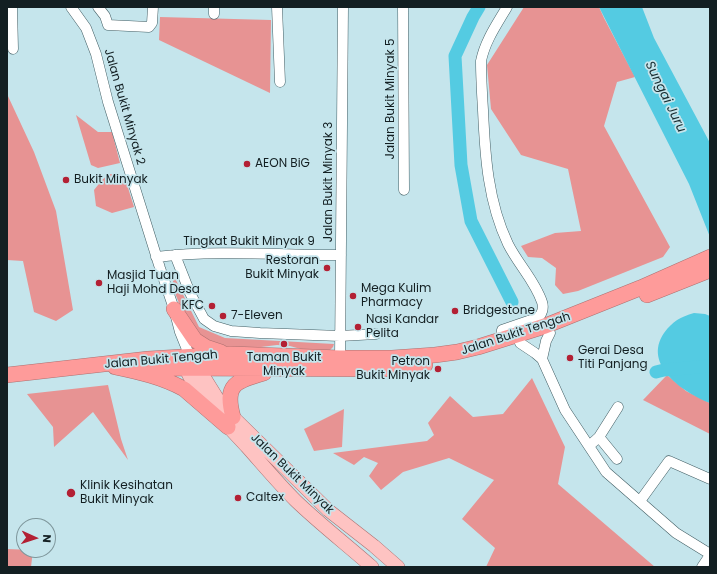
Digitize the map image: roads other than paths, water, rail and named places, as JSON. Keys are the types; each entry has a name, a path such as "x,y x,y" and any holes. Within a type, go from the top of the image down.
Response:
{"highway":[{"name":"Jalan Bukit Tengah","path":"189,363 230,354 340,358 392,358 435,355 471,349 545,326 710,261"},
{"name":"Jalan Bukit Tengah","path":"7,375 148,359 189,363 339,369 404,368 463,360 583,322 710,261"},
{"path":"174,309 196,340 206,347 230,354"},
{"path":"98,364 138,371 176,384 230,422"},
{"path":"230,422 229,396 233,387 241,380 280,367"}],"main road":[{"name":"Jalan Bukit Minyak","path":"189,363 196,388 230,422 328,510 398,567"},
{"name":"Jalan Bukit Minyak","path":"230,422 296,502 367,566"}],"street":[{"path":"12,7 13,49"},
{"name":"Jalan Bukit Minyak 2","path":"71,7 86,28 96,54 108,102 156,257 174,309 189,363"},
{"path":"98,7 105,16 108,25 149,27 152,23 153,7"},
{"path":"277,7 280,82"},
{"name":"Jalan Bukit Minyak 3","path":"340,358 343,7"},
{"name":"Jalan Bukit Minyak 5","path":"403,7 404,190"},
{"path":"503,339 500,336 502,330 537,318 543,310 542,303 537,292 508,245 499,220 488,175 485,152 481,61 484,49 495,26 508,7"},
{"name":"Tingkat Bukit Minyak 9","path":"156,257 222,254 341,255"},
{"path":"174,255 190,293 204,319 214,326 231,331 340,336 376,334"},
{"path":"542,360 550,333"},
{"path":"520,343 535,353 542,360 565,410 606,472 676,533 710,555 702,567"},
{"path":"589,446 599,438 618,407"},
{"path":"599,438 617,459"},
{"path":"640,501 669,461 710,479"}],"water":[{"name":"Sungai Juru","path":"599,7 642,7 654,38 710,143 710,237 689,184"},
{"path":"694,313 710,316 710,403 678,385 662,367 658,356 659,345 667,329 677,320"}],"waterway":[{"path":"479,7 455,56 461,165 471,221 512,302"},
{"path":"656,372 710,366"}],"place":[{"name":"AEON BiG","path":"247,164"},
{"name":"Bukit Minyak","path":"66,180"},
{"name":"Restoran Bukit Minyak","path":"327,268"},
{"name":"Masjid Tuan Haji Mohd Desa","path":"99,283"},
{"name":"Mega Kulim Pharmacy","path":"353,296"},
{"name":"KFC","path":"212,306"},
{"name":"Bridgestone","path":"455,311"},
{"name":"7-Eleven","path":"223,316"},
{"name":"Nasi Kandar Pelita","path":"358,327"},
{"name":"Taman Bukit Minyak","path":"284,344"},
{"name":"Gerai Desa Titi Panjang","path":"570,358"},
{"name":"Petron Bukit Minyak","path":"438,369"},
{"name":"Klinik Kesihatan Bukit Minyak","path":"71,493"},
{"name":"Caltex","path":"238,498"}]}
